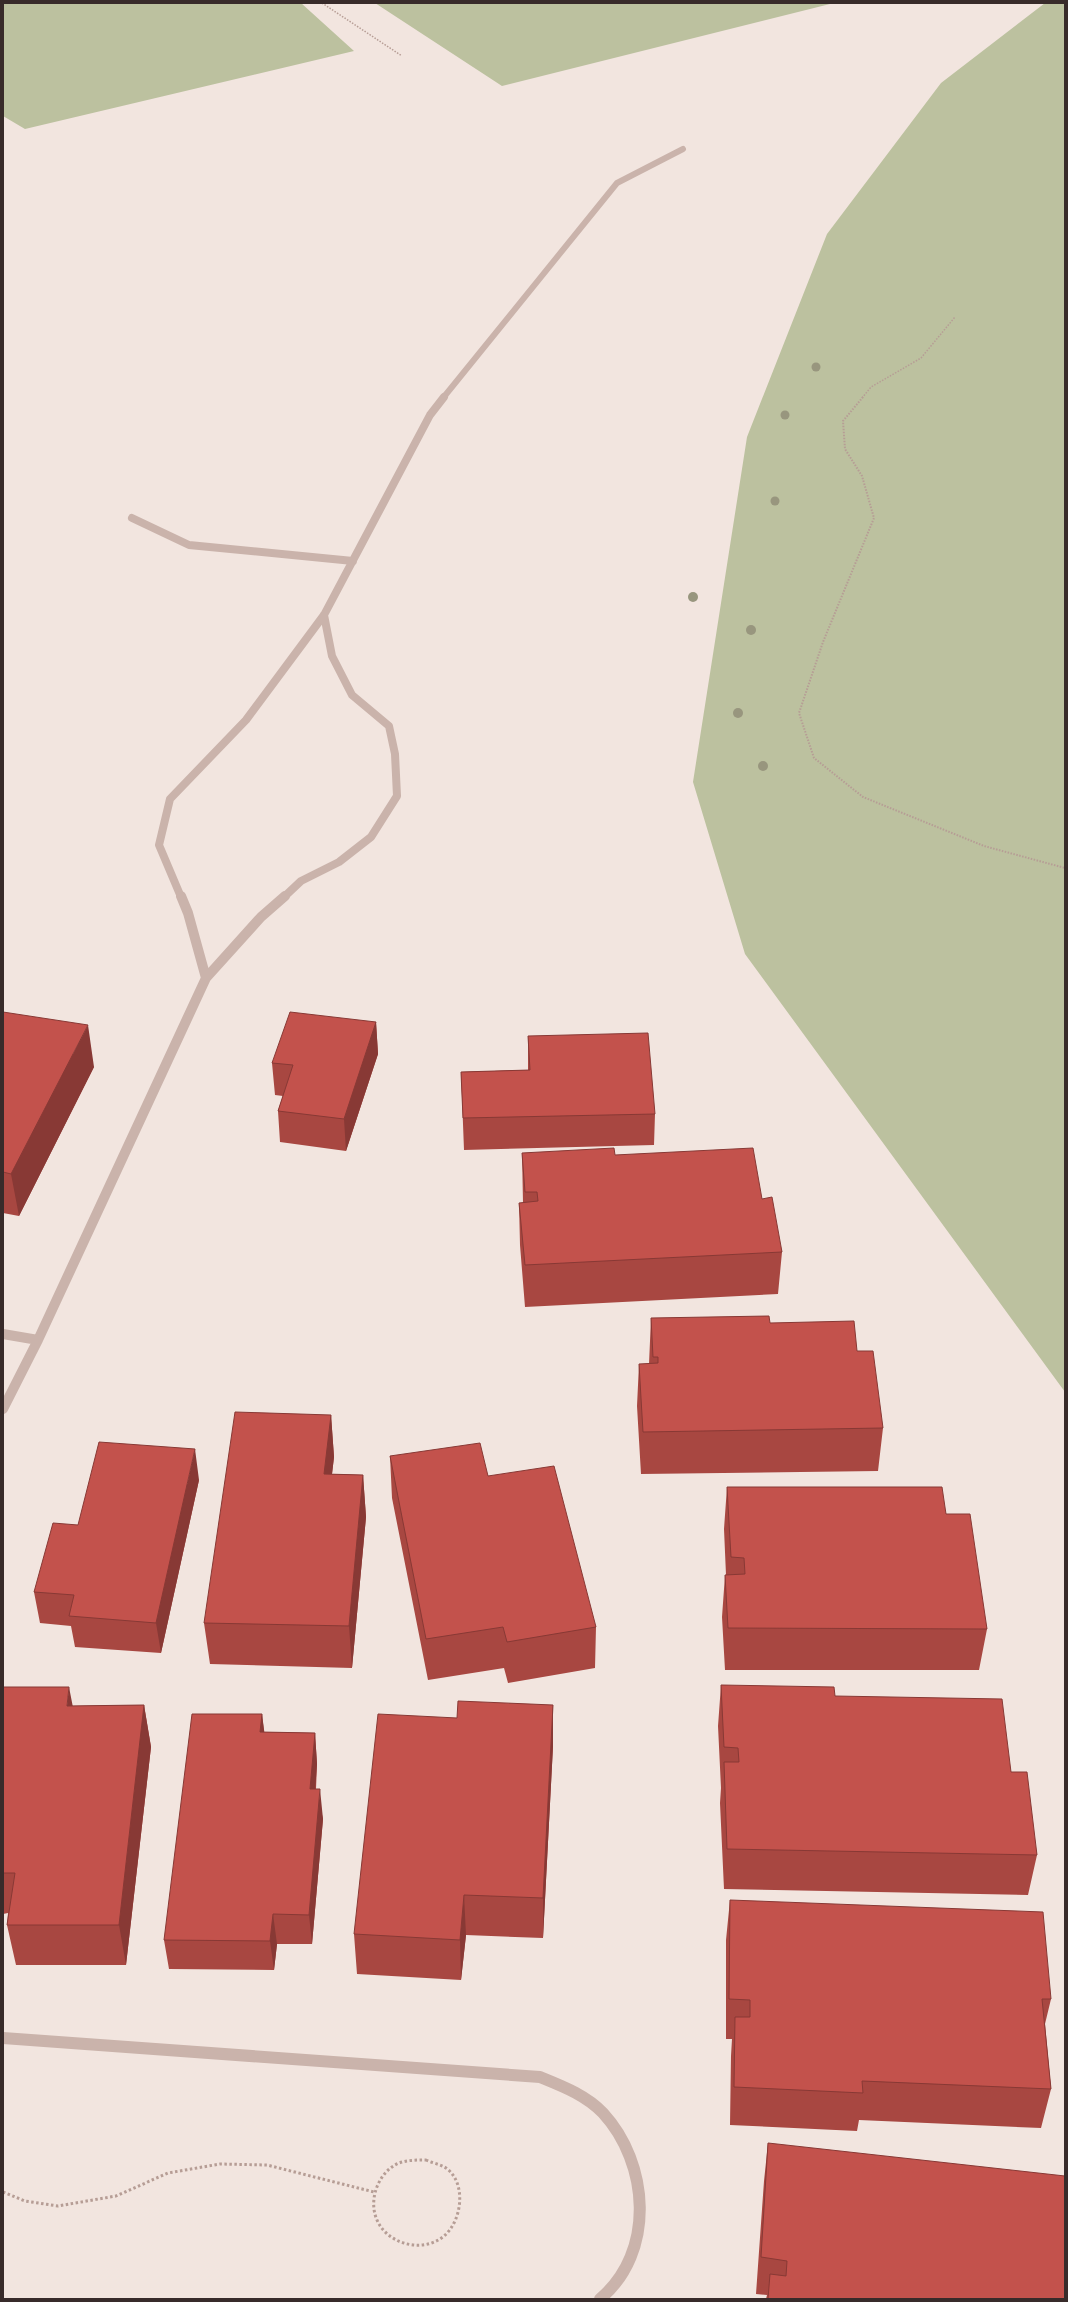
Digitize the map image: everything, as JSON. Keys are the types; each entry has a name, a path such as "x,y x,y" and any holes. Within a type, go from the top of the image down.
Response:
{"street":[{"path":"206,978 188,913 159,845 170,799 197,773 246,720 324,615 430,415 617,183 683,149"},
{"path":"132,518 189,545 353,561"},
{"path":"3,1409 38,1340 206,978 261,917 301,881 339,862 370,837 397,796 395,754 389,726 352,695 332,656 324,615"},
{"path":"3,1334 38,1340"},
{"path":"3,2038 540,2077 573,2091 602,2112 624,2141 638,2174 642,2209 634,2247 617,2282 600,2299"}],"path":[{"path":"322,3 402,56"},
{"path":"955,317 921,358 871,387 843,421 845,449 862,476 874,518 823,642 799,714 814,758 863,797 984,846 1065,868"},
{"path":"426,2160 448,2170 461,2192 458,2217 443,2237 424,2244 402,2243 384,2232 380,2226 374,2214 374,2192 384,2173 403,2161 426,2160"},
{"path":"3,2192 25,2201 58,2206 116,2196 168,2173 220,2164 267,2165 374,2192"}],"green space":[{"path":"3,3 301,3 354,51 25,129 3,116"},
{"path":"375,3 834,3 502,86"},
{"path":"1045,3 1065,3 1065,1392 745,954 693,782 747,437 827,234 941,83"}],"building":[{"path":"3,1012 88,1025 11,1174 3,1172"},
{"path":"290,1012 376,1022 344,1119 278,1111 293,1065 272,1063"},
{"path":"648,1033 655,1114 463,1118 461,1072 530,1070 528,1036"},
{"path":"614,1148 615,1155 753,1148 762,1199 772,1197 782,1252 525,1265 519,1203 538,1201 537,1192 525,1192 522,1153"},
{"path":"769,1316 770,1323 854,1321 857,1351 873,1351 883,1428 643,1432 639,1364 658,1363 658,1357 653,1357 651,1318"},
{"path":"235,1412 331,1415 324,1474 363,1475 349,1626 204,1623"},
{"path":"99,1442 195,1449 156,1623 69,1616 74,1595 34,1592 53,1523 78,1525"},
{"path":"480,1443 488,1476 554,1466 596,1627 507,1642 503,1627 426,1639 390,1456"},
{"path":"727,1487 942,1487 946,1514 970,1514 987,1629 728,1628 725,1575 745,1574 744,1558 731,1557"},
{"path":"721,1685 834,1687 835,1696 1002,1699 1011,1772 1027,1772 1037,1855 727,1849 724,1762 739,1762 738,1748 724,1747"},
{"path":"3,1687 69,1687 67,1706 144,1705 119,1925 7,1925 15,1873 3,1873"},
{"path":"458,1701 553,1705 543,1898 464,1895 460,1940 354,1934 378,1714 457,1718"},
{"path":"192,1714 262,1714 260,1732 315,1733 310,1789 320,1789 309,1915 273,1914 270,1941 164,1940"},
{"path":"730,1900 1043,1912 1051,1999 1042,1999 1051,2089 862,2081 863,2093 734,2087 735,2017 750,2017 750,2000 729,1999"},
{"path":"768,2143 1065,2176 1065,2299 768,2299 770,2274 786,2276 787,2261 761,2257"}]}
